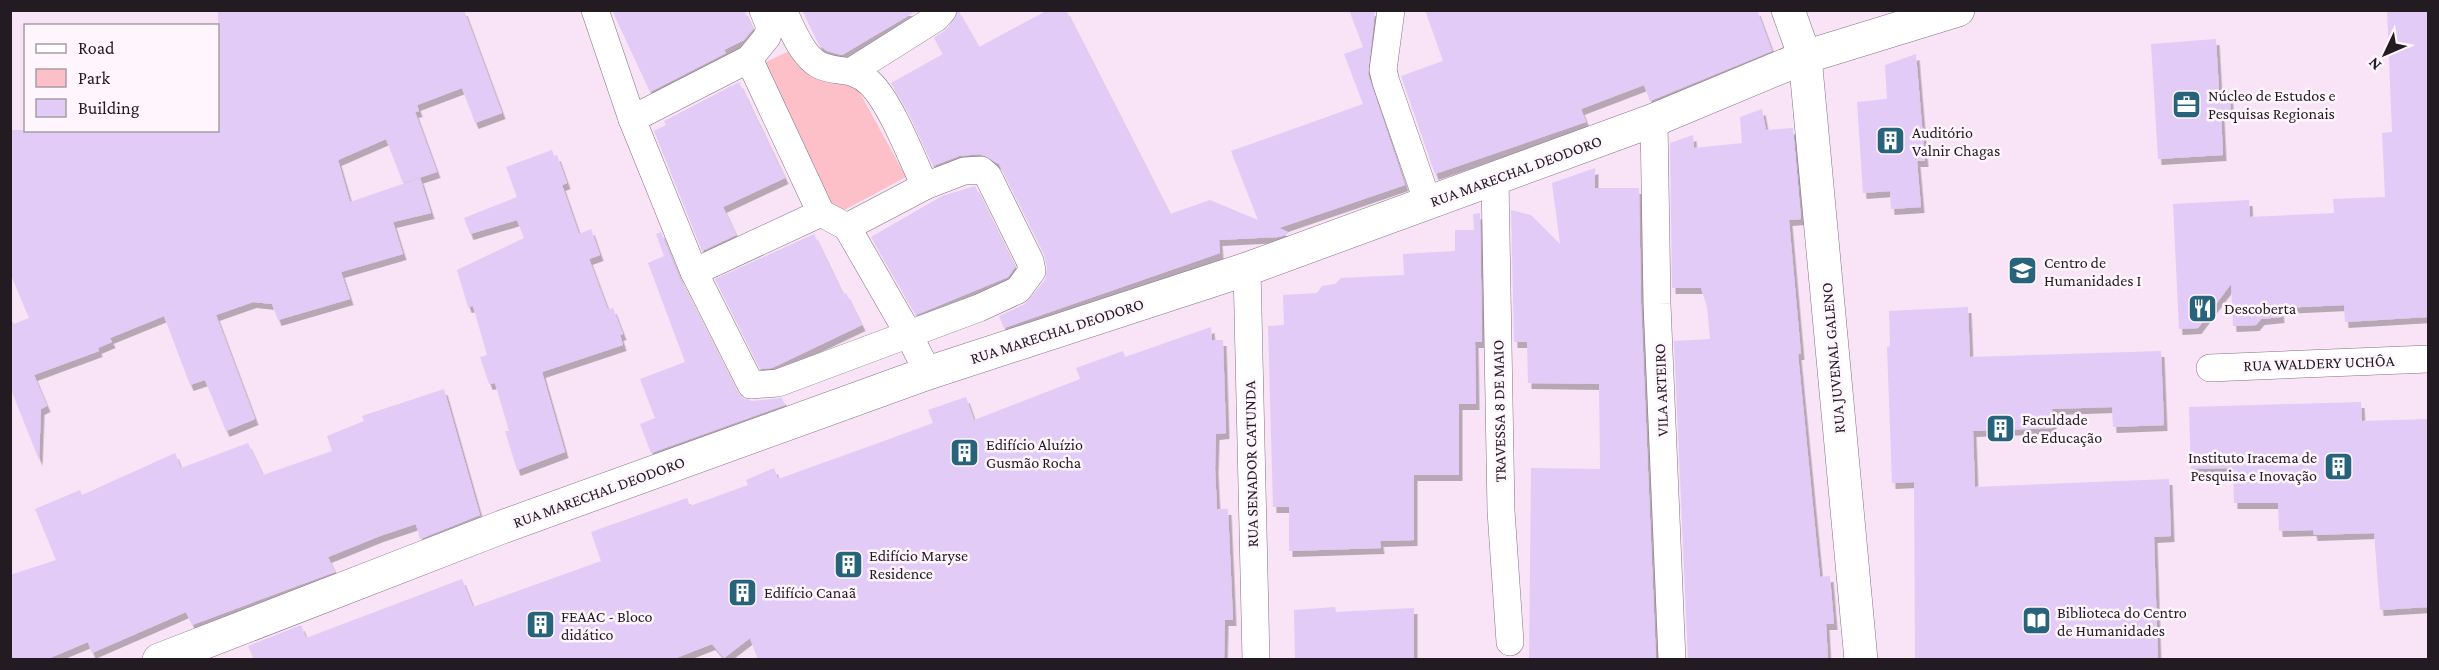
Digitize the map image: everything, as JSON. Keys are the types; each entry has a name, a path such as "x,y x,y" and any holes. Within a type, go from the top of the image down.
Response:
{"street":[{"path":"595,10 632,119 694,272 751,385 778,383 918,354 979,308 1018,290 1032,271 1030,261 993,187 981,170 972,169 925,186 848,227"},
{"path":"632,119 749,59 767,37 770,27 763,10"},
{"path":"783,10 803,47 819,65 852,71 870,84 883,101 925,186"},
{"path":"852,71 936,18 943,10"},
{"path":"1391,10 1384,76 1428,203"},
{"name":"RUA JUVENAL GALENO","path":"1788,10 1805,57 1861,660"},
{"name":"RUA MARECHAL DEODORO","path":"159,660 502,527 918,354 1247,269 1654,120 1805,57 1958,10"},
{"path":"749,59 821,213 848,227 918,354"},
{"name":"VILA ARTEIRO","path":"1654,120 1657,303 1672,660"},
{"name":"TRAVESSA 8 DE MAIO","path":"1495,179 1501,511 1510,642"},
{"path":"694,272 821,213"},
{"name":"RUA SENADOR CATUNDA","path":"1247,269 1256,660"},
{"name":"RUA WALDERY UCHÔA","path":"2210,368 2428,359"}],"green space":[{"path":"789,51 854,82 906,177 835,215 760,65"}],"building":[{"path":"218,10 464,10 502,113 475,123 462,88 417,105 419,111 415,112 437,172 403,183 386,139 338,160 350,202 420,178 431,213 393,222 403,254 341,272 350,299 278,320 272,304 253,302 216,315 255,419 226,431 205,380 190,385 164,316 110,338 112,342 98,348 99,351 34,375 47,406 41,409 39,460 10,387 10,319 14,324 29,318 10,273 10,130 24,130 24,132 219,132"},
{"path":"612,10 744,10 753,29 744,40 724,50 726,53 650,92"},
{"path":"802,10 918,10 842,55 827,51 819,45"},
{"path":"958,10 979,47 1048,10 1066,10 1170,214 1210,200 1258,220 1231,151 1363,104 1344,54 1363,47 1349,10 1375,10 1368,74 1405,185 1279,228 1290,233 1279,237 1219,240 1220,253 1004,328 999,316 1025,304 1045,280 1047,268 1044,254 999,164 980,154 959,156 933,166 907,110 891,83 943,54 934,38 948,28"},
{"path":"1425,10 1757,10 1772,51 1650,101 1644,85 1581,109 1586,122 1435,174 1401,76 1443,61"},
{"path":"2387,10 2428,10 2428,317 2345,322 2344,305 2280,308 2281,317 2261,319 2256,325 2233,326 2231,284 2198,328 2179,329 2173,204 2249,200 2250,217 2334,213 2333,199 2385,197 2382,133 2392,132"},
{"name":"Núcleo de Estudos e Pesquisas Regionais","path":"2216,39 2219,90 2229,91 2231,112 2221,113 2223,155 2158,159 2151,44"},
{"name":"Auditório Valnir Chagas","path":"1916,54 1925,161 1917,161 1921,207 1891,209 1890,191 1863,193 1857,102 1887,99 1885,65"},
{"path":"739,82 785,178 723,207 736,235 702,251 654,131 666,125 664,121"},
{"path":"1762,109 1766,130 1793,128 1801,219 1789,220 1801,354 1798,354 1820,577 1830,576 1834,624 1826,624 1828,660 1688,660 1674,341 1710,339 1707,307 1701,288 1672,288 1670,143 1693,135 1694,148 1742,143 1740,117"},
{"path":"552,150 554,156 557,155 567,183 562,185 579,234 591,229 600,255 589,259 608,310 613,308 623,334 620,335 623,345 542,372 565,452 517,470 505,431 509,431 495,383 489,384 480,357 487,355 473,306 468,307 457,270 524,238 517,220 470,234 464,218 517,197 506,167"},
{"path":"1595,168 1595,188 1639,188 1641,304 1656,660 1529,660 1531,468 1600,469 1599,384 1528,383 1527,342 1514,342 1511,210 1531,215 1560,244 1552,183"},
{"path":"975,186 1015,267 1008,277 916,315 871,237 942,196"},
{"path":"1480,213 1482,342 1475,342 1476,404 1459,404 1459,475 1414,475 1414,540 1380,541 1381,548 1289,551 1289,507 1273,507 1268,326 1284,325 1283,295 1317,293 1322,286 1335,284 1341,278 1404,275 1403,254 1455,251 1455,230 1474,230 1473,214"},
{"path":"661,232 680,279 737,392 743,398 752,401 782,398 785,405 651,453 640,424 655,418 640,379 685,362 648,263 664,256 656,234"},
{"path":"814,234 843,294 846,293 862,325 772,368 760,369 715,279"},
{"path":"1968,307 1970,357 2161,351 2164,425 2113,427 2112,407 2052,409 2053,428 1973,431 1975,487 2169,479 2171,536 2154,537 2158,660 1915,660 1914,482 1892,483 1887,347 1890,346 1889,311"},
{"path":"1211,327 1212,340 1223,340 1226,433 1216,434 1215,468 1217,509 1228,509 1233,620 1225,620 1224,660 758,660 750,638 724,658 712,644 671,660 254,660 248,646 301,625 306,638 462,579 473,607 601,561 591,532 687,498 690,506 748,485 746,480 774,468 778,479 884,441 933,423 928,410 966,397 974,420 1080,379 1076,368 1123,351 1125,357"},
{"path":"444,389 480,515 420,539 416,524 380,536 328,557 335,572 192,625 186,612 92,653 88,642 45,660 10,660 10,575 56,560 35,509 80,490 82,495 175,453 181,468 248,443 263,475 332,451 327,436 364,421 362,416"},
{"path":"2361,402 2362,421 2428,419 2428,607 2380,610 2374,533 2314,535 2313,530 2279,531 2278,503 2234,503 2233,468 2191,469 2189,407"},
{"path":"1335,607 1336,612 1414,608 1414,660 1295,660 1294,610"}],"place":[{"name":"Núcleo de Estudos e Pesquisas Regionais","path":"2187,104"},
{"name":"Auditório Valnir Chagas","path":"1891,141"},
{"name":"Centro de Humanidades I","path":"2023,271"},
{"name":"Descoberta","path":"2203,308"},
{"name":"Faculdade de Educação","path":"2001,428"},
{"name":"Edifício Aluízio Gusmão Rocha","path":"965,453"},
{"name":"Instituto Iracema de Pesquisa e Inovação","path":"2338,466"},
{"name":"Edifício Maryse Residence","path":"848,564"},
{"name":"Edifício Canaã","path":"743,592"},
{"name":"Biblioteca do Centro de Humanidades","path":"2036,621"},
{"name":"FEAAC - Bloco didático","path":"540,625"}]}
